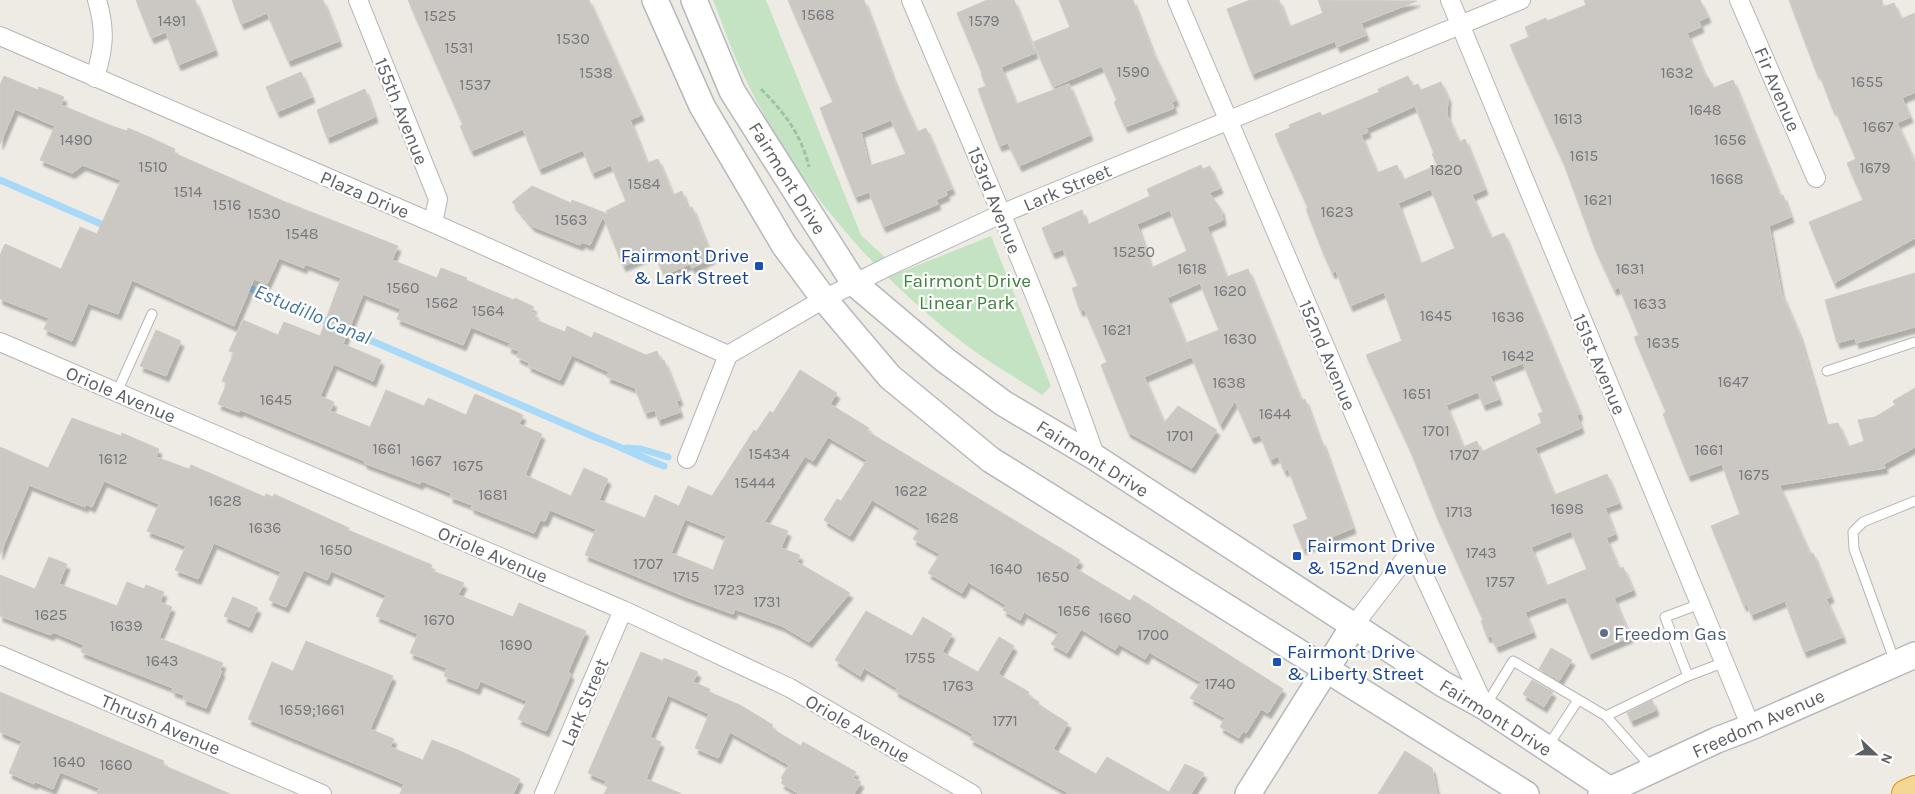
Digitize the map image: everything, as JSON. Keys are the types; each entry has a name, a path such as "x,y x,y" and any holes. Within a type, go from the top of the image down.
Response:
{"highway":[{"path":"1906,794 1915,790"}],"main road":[{"name":"Fairmont Drive","path":"655,0 702,106 784,245 824,299 890,377 991,460 1526,794"},
{"name":"Fairmont Drive","path":"694,0 732,91 854,283 945,360 1003,403 1096,458 1443,684 1485,708 1609,793"},
{"path":"1248,794 1354,625"},
{"name":"Freedom Avenue","path":"1609,793 1716,740 1751,727 1905,658"}],"street":[{"path":"95,78 104,47 103,21 97,0"},
{"name":"155th Avenue","path":"358,0 438,199 433,223"},
{"name":"153rd Avenue","path":"911,0 1001,214 1096,458"},
{"name":"152nd Avenue","path":"1178,0 1227,120 1412,550 1485,708"},
{"name":"151st Avenue","path":"1450,0 1751,727"},
{"name":"Lark Street","path":"728,355 854,283 1001,214 1521,0"},
{"name":"Fir Avenue","path":"1740,0 1816,178"},
{"name":"Plaza Drive","path":"0,36 433,223 728,355"},
{"name":"Oriole Avenue","path":"0,342 623,610 790,688 972,794"},
{"path":"687,459 728,355"},
{"path":"1354,625 1412,550"},
{"name":"Lark Street","path":"544,794 623,610"},
{"name":"Thrush Avenue","path":"0,655 322,794"}],"lane":[{"path":"117,392 152,314"},
{"path":"1826,371 1915,342"},
{"path":"1905,658 1854,549 1854,532 1863,522 1915,501"},
{"path":"1688,676 1665,617 1700,604"},
{"path":"1485,708 1513,661 1606,716 1654,770"},
{"path":"1606,716 1688,676 1725,662"},
{"path":"1546,748 1578,700"}],"path":[{"path":"756,84 789,119 801,141 811,174"}],"green space":[{"name":"Fairmont Drive Linear Park","path":"713,0 766,0 861,235 901,272 991,236 1051,386 1042,395 975,352 932,318 870,259 842,227 815,194 768,122 738,63"}],"building":[{"path":"136,0 195,0 215,50 178,65 166,32 151,38"},
{"path":"232,0 323,0 339,41 288,61 267,13 241,24"},
{"path":"408,0 589,0 641,115 630,120 647,163 658,159 673,195 682,191 688,209 692,207 712,258 692,268 690,264 664,275 654,253 623,266 603,216 590,245 582,242 580,245 532,226 512,202 532,186 571,203 572,200 608,214 606,211 626,201 611,165 592,173 583,150 539,169 523,129 471,151 460,126 463,125"},
{"path":"788,0 864,0 893,78 917,132 926,128 952,189 946,191 947,195 936,200 938,204 883,227 869,192 855,197 820,108 833,102","holes":["891,120 906,154 869,166 861,132"]},
{"path":"987,0 1014,0 1035,53 1001,67 1016,104 1069,84 1090,135 1019,166 1008,143 999,146 978,89 986,86 982,73 957,13"},
{"path":"1059,0 1133,0 1152,50 1176,100 1172,102 1174,108 1125,127 1114,102 1117,100 1102,66 1053,87 1033,42 1070,27"},
{"path":"1250,0 1279,0 1289,27 1323,13 1318,0 1417,1 1361,23 1366,35 1337,47 1335,41 1252,74 1227,9"},
{"path":"1584,0 1700,0 1708,17 1699,21 1701,27 1687,33 1706,78 1708,77 1713,88 1733,80 1780,196 1783,195 1791,217 1769,226 1781,292 1799,334 1826,425 1838,423 1848,447 1864,441 1858,420 1875,417 1895,405 1893,401 1915,388 1915,447 1884,464 1885,468 1779,485 1810,554 1813,553 1831,597 1826,599 1843,637 1804,652 1785,601 1751,615 1747,604 1744,606 1711,526 1740,514 1722,464 1688,476 1663,414 1666,412 1634,337 1639,335 1619,287 1614,290 1595,249 1564,164 1510,45 1529,37 1525,27 1546,18 1547,21 1586,5"},
{"path":"1789,0 1882,0 1883,7 1894,3 1901,19 1915,13 1915,92 1902,98 1910,117 1897,123 1915,163 1915,238 1834,283 1809,222 1863,200 1847,163 1856,159 1835,109 1833,110 1819,73 1817,74"},
{"path":"301,72 312,97 277,112 266,87"},
{"path":"4,76 38,90 39,87 64,97 61,105 112,126 127,131 128,128 175,149 174,153 283,201 398,246 392,260 437,278 441,268 514,300 515,298 534,307 531,312 536,314 534,319 565,332 567,326 592,338 594,332 646,355 657,351 661,361 664,360 680,400 676,401 680,412 658,420 655,410 645,413 635,388 607,377 609,372 572,355 560,380 528,366 529,363 517,357 519,351 508,347 510,343 471,327 463,345 397,319 401,309 363,294 343,344 381,360 373,381 334,364 320,396 334,402 330,411 370,427 386,390 424,406 428,398 466,415 475,394 523,415 519,424 542,434 525,475 571,496 584,468 608,479 599,500 645,518 655,495 679,506 688,486 712,496 754,430 756,432 770,411 773,413 800,370 837,393 830,404 869,428 867,431 1080,560 1075,568 1130,601 1134,595 1283,689 1268,713 1261,709 1246,733 1243,731 1239,738 1220,727 1225,718 1190,698 1201,682 1149,652 1145,659 1119,644 1115,650 1081,629 1067,653 1051,644 1059,632 1024,612 1020,620 1003,610 1006,605 968,582 962,593 928,573 940,554 913,539 920,528 872,500 850,536 824,520 837,499 841,501 867,460 828,437 813,461 805,456 764,522 788,531 781,548 800,555 797,562 850,593 809,642 782,626 735,609 733,614 585,555 596,529 550,510 545,521 540,520 534,533 471,508 472,505 450,497 451,493 422,481 420,484 364,463 365,461 241,410 239,412 218,404 227,383 222,381 234,353 229,351 243,320 278,335 284,322 320,336 341,278 305,264 304,268 279,258 267,284 254,279 234,326 132,280 118,314 88,303 72,341 44,329 49,318 0,299 0,255 5,244 61,269 80,227 97,234 121,180 83,165 72,173 40,160 55,126 15,109 0,144 0,85","holes":["685,519 726,536 713,570 671,553"]},
{"path":"1408,76 1413,86 1418,84 1421,90 1441,82 1448,98 1447,115 1459,142 1465,139 1485,189 1472,195 1491,238 1504,233 1580,414 1577,415 1581,428 1535,448 1554,495 1607,474 1619,503 1605,508 1615,534 1606,538 1619,569 1623,567 1633,590 1614,598 1630,637 1589,654 1566,598 1563,597 1525,612 1533,632 1496,647 1491,636 1487,637 1481,621 1483,620 1437,517 1410,450 1366,355 1402,341 1384,292 1350,306 1336,271 1332,273 1306,209 1308,208 1275,134 1290,128 1289,125 1320,112 1322,116 1379,92 1378,89","holes":["1415,106 1437,165 1403,180 1397,165 1377,173 1361,135 1368,132 1366,128","1431,189 1455,248 1420,264 1398,203","1523,363 1543,412 1538,414 1542,423 1481,452 1477,441 1463,447 1446,405 1478,392 1483,405 1499,399 1490,376","1571,531 1587,569 1546,586 1531,547"]},
{"path":"365,89 375,117 327,138 317,110"},
{"path":"1201,165 1203,169 1210,166 1220,188 1209,193 1221,209 1223,220 1207,227 1226,277 1248,269 1301,400 1305,399 1353,528 1303,549 1293,525 1308,519 1288,469 1284,471 1278,456 1270,460 1260,435 1251,438 1235,401 1220,425 1186,343 1219,330 1200,283 1167,298 1191,357 1144,377 1164,423 1178,406 1217,430 1192,468 1128,432 1101,365 1107,362 1084,309 1080,311 1072,288 1078,286 1063,249 1052,253 1042,228 1082,210 1087,225 1150,196 1147,189","holes":["1170,210 1187,251 1151,268 1137,224"]},
{"path":"1915,273 1915,327 1856,343 1855,338 1837,343 1825,300"},
{"path":"156,330 181,341 166,376 140,366"},
{"path":"72,418 121,436 122,433 159,449 156,457 189,469 191,465 265,497 266,494 273,497 274,494 349,528 348,530 432,565 430,570 464,583 458,595 513,617 519,603 586,631 568,672 571,674 546,731 518,719 527,701 480,681 477,689 444,676 447,668 410,653 418,634 376,616 386,595 331,571 327,580 304,570 286,607 269,600 281,572 214,543 198,579 175,570 186,546 147,531 159,504 104,481 92,507 86,504 85,507 29,485 0,554 0,447 48,468"},
{"path":"49,557 67,564 59,584 117,606 127,582 144,589 146,585 164,592 160,602 172,607 159,638 223,663 220,670 222,671 206,708 183,699 184,695 172,691 173,688 81,652 84,645 53,632 51,635 0,616 0,575 35,589"},
{"path":"233,597 258,608 249,627 224,616"},
{"path":"866,611 912,636 923,617 952,634 942,652 978,672 999,637 1014,646 998,674 1029,692 1028,695 1039,702 1038,704 1068,723 1053,749 1096,774 1107,757 1169,792 1185,764 1204,773 1191,794 1070,794 970,739 973,734 895,691 897,688 864,668 860,676 835,660"},
{"path":"306,641 393,676 370,729 394,739 390,747 423,760 432,740 520,779 513,794 400,794 404,784 248,719 272,662 293,671"},
{"path":"1551,648 1572,660 1559,681 1539,669"},
{"path":"641,652 663,661 664,658 698,672 693,682 710,689 709,692 740,705 773,725 771,728 801,746 803,742 856,772 853,778 861,782 854,794 799,794 781,783 783,780 781,778 789,765 730,732 718,758 695,748 709,714 668,695 650,737 661,742 646,779 682,794 604,794 608,787 604,785 606,781 588,773"},
{"path":"1532,680 1553,692 1544,707 1523,694"},
{"path":"0,692 164,761 163,765 230,794 97,794 99,788 60,772 53,789 36,782 34,784 9,773 22,741 0,732"},
{"path":"1652,700 1656,710 1631,721 1627,713"},
{"path":"1405,751 1432,768 1437,794 1378,794"}],"waterway":[{"name":"Estudillo Canal","path":"0,180 108,227"},
{"name":"Estudillo Canal","path":"242,285 664,466"},
{"name":"Estudillo Canal","path":"627,448 641,449 668,457"}],"place":[{"name":"Fairmont Drive & Lark Street","path":"759,266"},
{"name":"Fairmont Drive & 152nd Avenue","path":"1297,556"},
{"name":"Freedom Gas","path":"1604,633"},
{"name":"Fairmont Drive & Liberty Street","path":"1277,662"}]}
